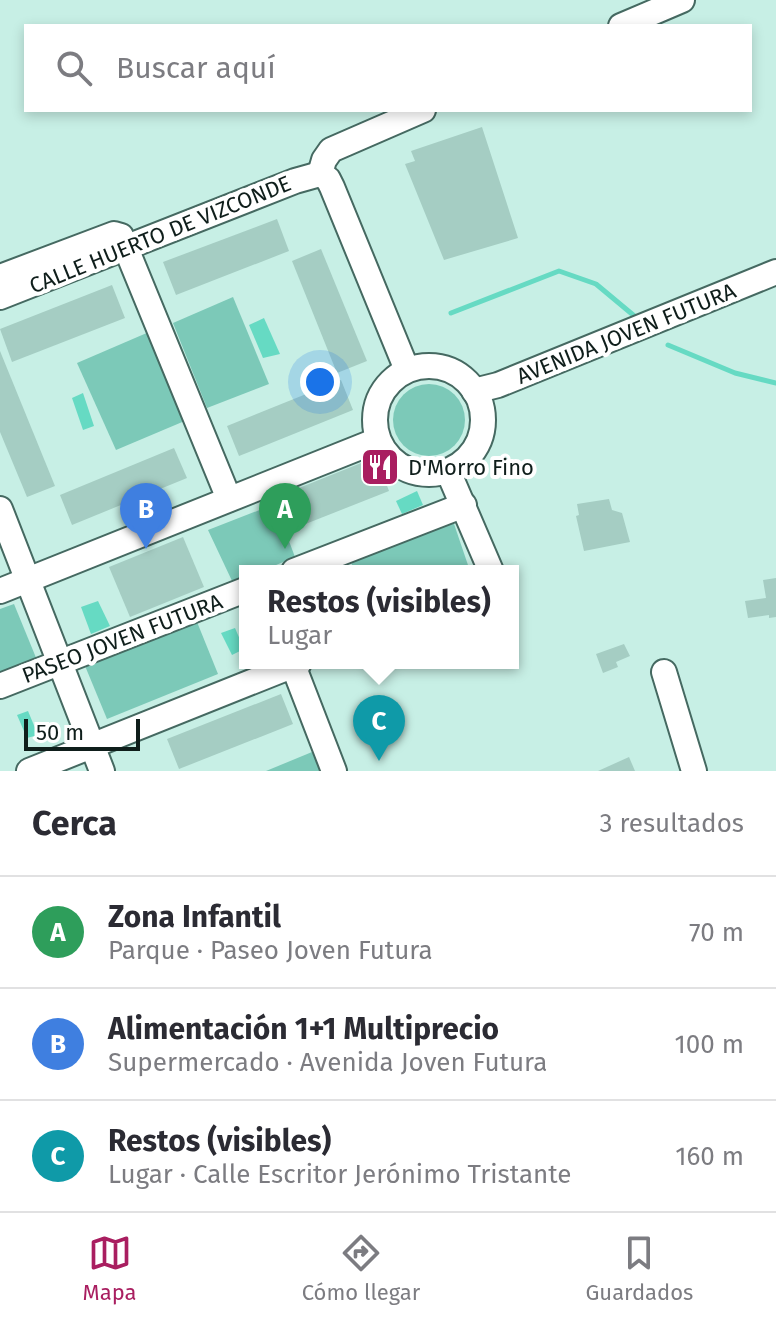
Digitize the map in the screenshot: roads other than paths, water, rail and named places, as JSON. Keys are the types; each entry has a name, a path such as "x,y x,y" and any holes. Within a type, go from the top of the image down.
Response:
{"street":[{"path":"626,24 682,0"},
{"path":"407,370 336,195 328,179 320,174 331,150 418,112"},
{"name":"CALLE HUERTO DE VIZCONDE","path":"0,297 295,181 320,174"},
{"path":"0,277 114,234 121,236 229,499"},
{"name":"AVENIDA JOVEN FUTURA","path":"474,391 498,385 776,272"},
{"name":"AVENIDA JOVEN FUTURA","path":"483,418 506,399 776,290"},
{"path":"428,366 449,370 463,378 474,391 481,404 483,418 479,440 467,459 448,471 427,475 407,470 389,458 378,440 374,424 379,400 393,379 407,370 428,366"},
{"path":"0,591 378,440"},
{"path":"448,471 489,565"},
{"path":"309,565 464,505"},
{"path":"0,509 102,771"},
{"name":"PASEO JOVEN FUTURA","path":"0,686 239,592"},
{"path":"29,771 283,669"},
{"path":"298,669 334,771"},
{"path":"664,672 694,771"}],"waterway":[{"path":"451,313 559,271 596,284 638,319"},
{"path":"668,345 735,373 776,383"}],"place":[{"name":"D'Morro Fino","path":"380,467"},
{"name":"Alimentación 1+1 Multiprecio","path":"146,549"},
{"name":"Zona Infantil","path":"285,549"},
{"name":"Restos (visibles)","path":"379,761"}]}
